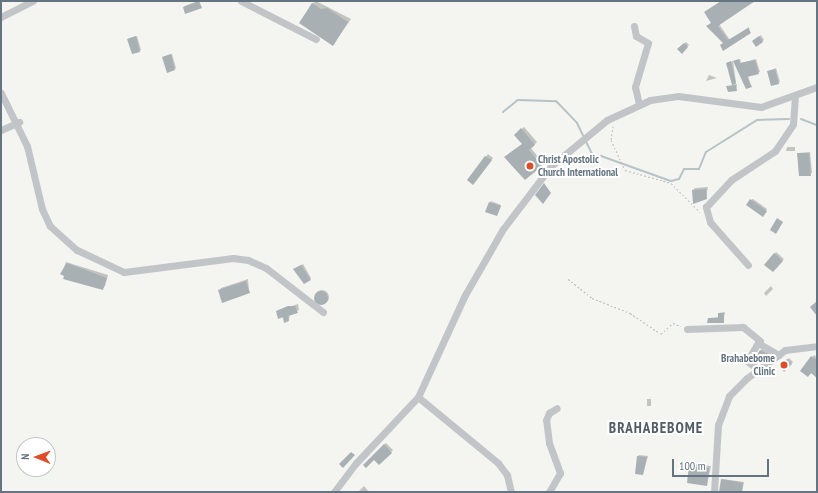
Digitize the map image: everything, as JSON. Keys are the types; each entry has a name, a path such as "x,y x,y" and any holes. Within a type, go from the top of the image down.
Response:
{"street":[{"path":"1,17 33,1"},
{"path":"241,1 316,39"},
{"path":"634,26 636,36 648,43 635,87 639,105"},
{"path":"334,492 356,463 418,396 465,295 503,229 544,173 582,140 612,118 639,105 678,96 755,108 795,98 817,87"},
{"path":"1,93 19,122 42,209 50,226 77,250 124,272 234,258 248,260 266,268 323,312"},
{"path":"748,265 707,217 706,207 712,197 731,180 769,156 784,139 793,124 795,98"},
{"path":"1,130 19,122"},
{"path":"687,329 743,327 779,355"},
{"path":"759,370 749,363 747,357 760,341"},
{"path":"714,492 720,411 738,386 779,355 792,348 817,346"},
{"path":"418,396 498,463 507,475 511,492"},
{"path":"549,492 560,474 549,443 546,420 549,412 557,408"}],"path":[{"path":"612,118 611,140 623,160 625,170 671,183 707,217"},
{"path":"568,279 592,298 630,314 660,334 673,323 687,329"}],"building":[{"path":"199,1 202,8 185,14 183,7"},
{"path":"721,1 755,1 718,26 728,40 748,28 751,33 723,51 720,45 723,43 706,26 711,23 704,12"},
{"path":"312,3 321,9 327,8 348,22 333,46 299,23"},
{"path":"136,36 140,52 132,54 127,39"},
{"path":"759,36 763,42 756,47 752,41"},
{"path":"684,43 688,47 682,54 677,49"},
{"path":"171,54 175,70 167,73 162,57"},
{"path":"739,59 740,63 755,60 759,74 747,77 752,87 746,89 733,61"},
{"path":"731,61 736,84 732,85 726,63"},
{"path":"775,69 779,84 771,86 767,71"},
{"path":"736,85 737,91 728,92 726,86"},
{"path":"521,128 535,145 529,150 542,166 525,180 504,157 522,144 514,135"},
{"path":"797,153 809,153 811,176 799,176"},
{"path":"485,156 492,160 473,185 467,180"},
{"path":"544,183 551,193 543,204 535,195"},
{"path":"706,189 707,199 693,204 692,190"},
{"path":"750,199 767,211 763,217 746,205"},
{"path":"489,202 501,206 497,216 485,212"},
{"path":"777,218 783,222 776,234 770,230"},
{"path":"774,253 783,261 773,272 764,265"},
{"path":"67,263 107,278 103,290 63,279 64,276 60,274"},
{"path":"301,265 311,280 304,284 293,269"},
{"path":"246,281 250,293 222,303 218,290"},
{"path":"318,291 324,291 328,295 328,301 324,305 318,305 314,301 314,295"},
{"path":"817,301 817,316 810,307"},
{"path":"288,306 295,306 298,313 288,316 289,321 284,323 283,317 278,319 276,311"},
{"path":"718,313 724,313 724,323 707,323 708,318 718,318"},
{"path":"760,350 769,355 758,363 754,360"},
{"path":"811,356 817,360 817,378 811,373 808,377 800,371"},
{"path":"787,359 792,364 784,372 779,366"},
{"path":"384,444 392,453 379,465 374,460 366,468 363,465"},
{"path":"351,452 355,455 343,468 339,464"},
{"path":"637,456 647,457 643,475 635,474"},
{"path":"689,465 709,468 707,486 687,483"},
{"path":"721,479 743,483 742,492 719,492"}],"waterway":[{"path":"503,112 518,100 556,101 577,123 595,160 601,156 671,181 679,179 684,169 699,169 706,152 757,120 789,119"},
{"path":"801,119 817,125"}],"place":[{"name":"Christ Apostolic Church International","path":"530,166"},
{"name":"Brahabebome Clinic","path":"784,365"}],"district":[{"name":"BRAHABEBOME","path":"656,428"}]}
